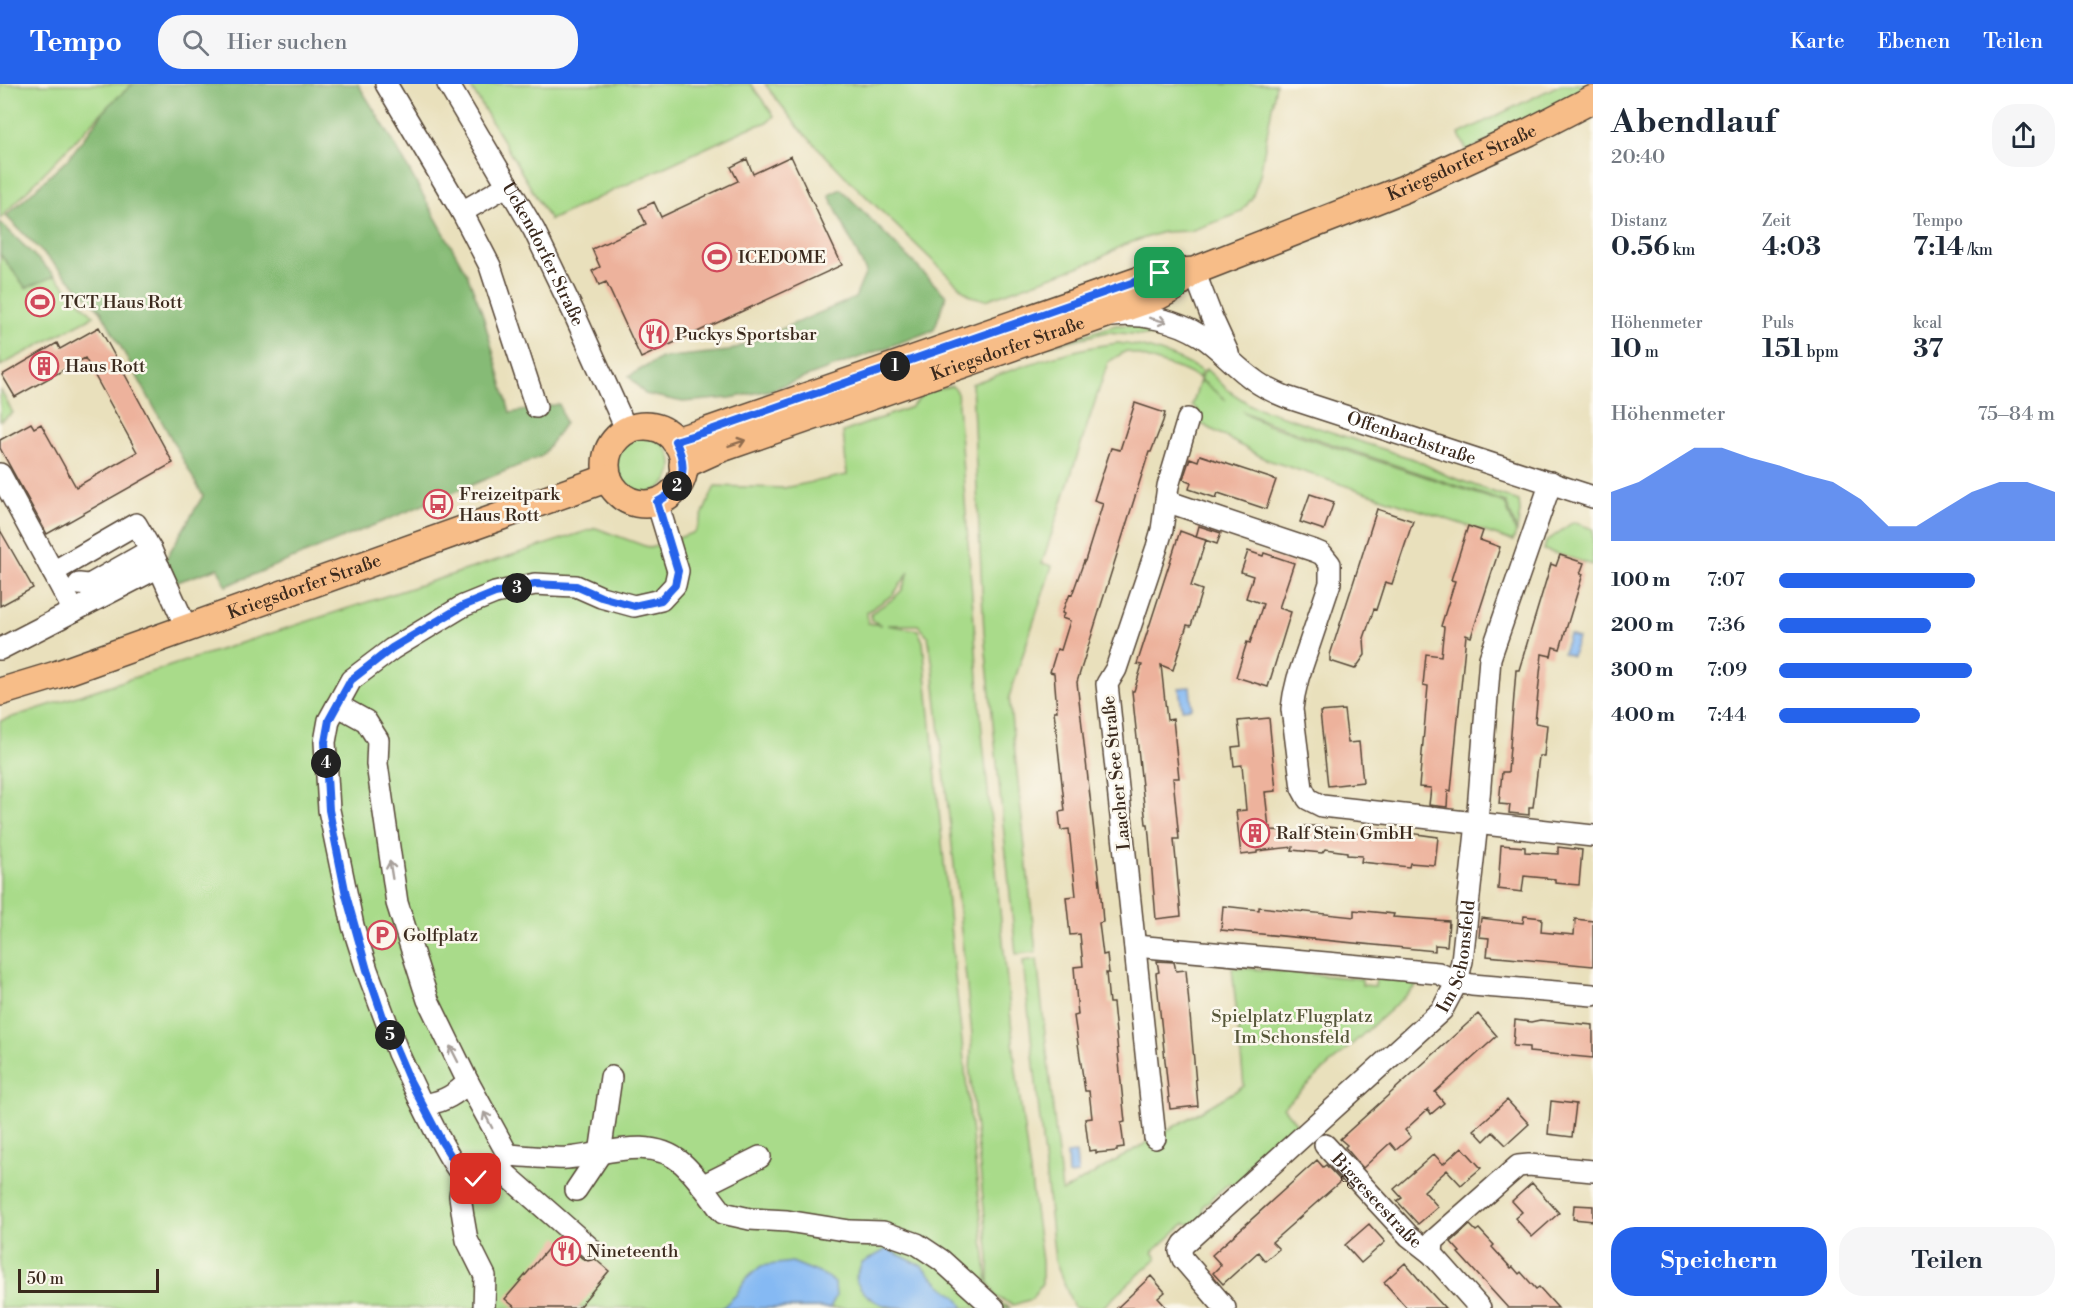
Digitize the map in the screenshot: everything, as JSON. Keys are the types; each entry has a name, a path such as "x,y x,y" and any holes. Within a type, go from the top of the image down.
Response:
{"main road":[{"name":"Kriegsdorfer Straße","path":"679,453 716,450 1167,292 1193,272 1404,189 1529,132 1593,99"},
{"name":"Kriegsdorfer Straße","path":"679,453 708,431 1158,274 1193,272"},
{"path":"639,427 653,427 665,432 679,453 682,477 668,496 657,502 642,504 627,500 615,491 608,478 606,464 609,450 616,439 627,431 639,427"},
{"name":"Kriegsdorfer Straße","path":"0,692 56,675 608,478"}],"street":[{"path":"386,84 462,212 490,267 536,407"},
{"name":"Uckendorfer Straße","path":"448,84 534,230 627,431"},
{"path":"462,212 508,185"},
{"name":"Offenbachstraße","path":"1193,272 1227,352 1238,366"},
{"name":"Offenbachstraße","path":"1100,317 1145,316 1166,321 1201,335 1268,390 1490,465 1551,482 1593,497"},
{"name":"Laacher See Straße","path":"1155,1138 1107,684 1116,669 1157,547 1162,530 1168,486 1188,419"},
{"path":"0,474 74,611"},
{"name":"Im Schonsfeld","path":"1225,1308 1183,1259 1180,1251 1184,1244 1442,1010 1457,982 1462,961 1477,823 1490,658 1551,482"},
{"path":"1166,501 1314,551 1328,559 1330,583 1293,695 1292,710 1302,788 1308,799 1322,807 1593,836"},
{"path":"657,502 678,571 675,585 661,600 634,606 601,597 576,586 535,584 495,593 463,606 392,648 351,680 329,720 325,742 329,810 346,895 385,1023 409,1079 442,1142 463,1175 476,1179 491,1177 504,1162 600,1154 635,1147 664,1153 682,1162 723,1213 750,1219 787,1221 850,1231 883,1232 916,1244 941,1260 994,1308"},
{"path":"53,572 136,524 155,558 186,627"},
{"path":"79,584 88,585 155,558"},
{"path":"0,649 74,611 155,558"},
{"path":"337,705 366,722 378,740 377,764 397,903 428,1000 504,1162 590,1248"},
{"path":"1135,946 1438,973 1457,982 1593,995"},
{"path":"576,1190 600,1154 611,1077"},
{"path":"420,1100 428,1104 437,1102 456,1094 468,1082"},
{"name":"Biggeseestraße","path":"1325,1144 1409,1236 1432,1254 1480,1308"},
{"path":"702,1186 760,1156"},
{"name":"Biggeseestraße","path":"1432,1254 1432,1241 1518,1166 1593,1171"},
{"path":"463,1175 460,1196 463,1217 467,1240 485,1276 484,1308"}],"green space":[{"path":"0,84 133,84 109,105 0,219"},
{"path":"133,84 358,84 390,136 467,274 482,312 510,413 559,404 565,423 542,456 226,586 218,568 177,582 165,560 203,496 101,311 6,216 68,159 109,105"},
{"path":"469,84 751,84 774,116 768,122 749,128 550,220"},
{"path":"765,84 1276,84 1260,175 1252,198 1242,211 1190,231 1163,232 1123,245 1097,260 986,300 971,296 961,288 847,178 798,127"},
{"path":"1561,84 1593,84 1593,90 1467,151 1459,134"},
{"path":"841,189 946,296 934,330 771,390 730,398 683,402 645,394 629,376 661,358 729,351 855,298 866,272 829,195"},
{"path":"0,222 55,276 26,288 0,254"},
{"name":"TCT Haus Rott","path":"0,254 26,287 55,276 94,316 0,366"},
{"path":"1116,325 1160,326 1158,334 1154,336 1108,332 1044,347"},
{"path":"1118,343 1162,352 1202,371 1199,378 1126,351 1108,362 1042,563 1052,566 1009,697 1036,952 1016,954 984,633 972,384 1062,354"},
{"path":"1206,369 1229,391 1252,406 1416,460 1448,476 1519,501 1517,531 1506,502 1266,422 1242,411 1265,424 1505,503 1516,533 1513,541 1265,459 1204,425 1197,425 1191,429 1197,409 1192,406 1200,380 1226,400 1200,379"},
{"path":"952,386 957,391 982,732 1016,1070 1042,1261 1042,1283 1032,1299 1013,1305 996,1297 989,1283 989,1257 970,1072 972,1035 933,666 928,636 918,625 887,625 918,630 923,642 954,967 989,1294 999,1303 1011,1308 0,1308 0,721 596,528 650,548 695,532 715,486 784,488 847,475 843,432 911,407 929,391","holes":["909,572 902,590 893,599 871,613 871,620 881,625 868,623 867,612 893,595"]},
{"path":"0,389 13,413 0,421"},
{"path":"644,437 655,439 664,445 670,454 672,465 670,476 664,485 655,491 644,493 633,491 624,485 618,476 616,465 618,454 624,445 633,439"},
{"path":"1573,522 1593,529 1593,565 1544,550 1546,542"},
{"name":"Spielplatz Flugplatz Im Schonsfeld","path":"1037,959 1062,1192 1244,1086 1232,967 1362,979 1362,985 1375,986 1377,973 1425,978 1283,1107 1300,1128 1282,1145 1273,1144 1247,1167 1248,1176 1238,1186 1229,1183 1203,1206 1203,1217 1194,1225 1185,1223 1153,1252 1157,1258 1102,1308 1074,1308 1055,1261 1023,961"}],"water":[{"path":"1569,635 1578,638 1572,656 1563,653"},
{"path":"1190,687 1192,708 1182,709 1179,688"},
{"path":"1076,1153 1078,1174 1068,1175 1067,1154"},
{"path":"887,1249 922,1266 957,1297 964,1308 891,1306 867,1296 855,1279 862,1263"},
{"path":"792,1262 824,1275 835,1283 836,1296 830,1308 722,1308 736,1295 745,1280 761,1266"}],"building":[{"name":"ICEDOME","path":"791,156 842,265 641,358 606,282 599,285 592,271 600,267 592,249 646,224 639,209 654,202 661,217 738,181 731,167 747,159 753,174"},
{"path":"99,327 173,463 47,534 0,448 0,440 31,423 34,428 41,424 76,487 137,452 85,358 15,397 2,375 57,343 60,349"},
{"path":"1135,403 1165,413 1151,452 1149,452 1077,682 1100,885 1103,922 1099,923 1103,955 1107,954 1109,1003 1113,1003 1125,1122 1121,1123 1124,1147 1117,1148 1117,1151 1096,1153 1096,1150 1089,1151 1085,1119 1092,1118 1089,1091 1085,1091 1074,1016 1078,1015 1074,967 1083,966 1080,934 1070,935 1066,897 1076,896 1069,829 1061,830 1059,812 1065,811 1054,711 1057,711 1054,673 1050,672 1057,649 1061,650 1070,621 1062,618 1064,614 1062,613 1067,599 1070,594 1072,595 1085,561 1103,503 1094,500 1111,448 1120,450"},
{"path":"1200,455 1276,480 1266,509 1218,493 1216,498 1189,489 1191,482 1183,479 1190,458 1198,461"},
{"path":"1310,494 1334,502 1324,530 1300,522"},
{"path":"1377,509 1413,521 1392,584 1385,582 1376,610 1374,609 1364,638 1365,655 1355,669 1330,661 1330,655"},
{"path":"1199,526 1221,533 1217,544 1206,540 1191,586 1202,590 1191,626 1187,625 1173,670 1161,665 1167,720 1173,719 1179,778 1173,778 1179,839 1174,839 1181,916 1156,919 1148,824 1146,824 1132,691 1134,691 1142,665 1137,664 1180,531 1196,537"},
{"path":"1468,526 1483,531 1480,540 1500,547 1471,637 1466,635 1451,791 1448,790 1447,807 1429,805 1431,788 1419,787 1428,686 1423,685 1426,654 1441,656 1444,627 1441,626 1455,581 1451,580"},
{"path":"0,530 33,588 0,606"},
{"path":"1248,551 1263,556 1264,553 1294,563 1279,608 1291,612 1268,687 1236,677 1247,642 1250,643 1263,604 1246,598 1253,576 1241,572"},
{"path":"1560,555 1584,563 1580,574 1583,574 1560,649 1553,647 1551,656 1542,654 1535,723 1547,725 1544,756 1539,756 1533,807 1529,807 1529,815 1509,813 1510,805 1499,804 1502,772 1508,772 1516,670 1519,670 1551,564 1556,566"},
{"path":"1344,710 1348,743 1359,742 1363,782 1328,786 1320,712"},
{"path":"1269,718 1276,791 1265,792 1271,830 1305,832 1305,826 1317,826 1336,828 1335,831 1364,834 1365,827 1438,837 1435,865 1410,863 1409,867 1361,862 1362,856 1347,855 1347,852 1325,849 1322,853 1292,850 1293,847 1241,855 1236,811 1246,810 1242,765 1234,766 1232,747 1241,746 1238,721"},
{"path":"1501,845 1525,847 1525,852 1558,854 1558,847 1582,850 1579,885 1555,883 1555,879 1524,876 1522,892 1498,889"},
{"path":"1223,906 1259,910 1259,907 1354,917 1354,910 1394,914 1393,917 1449,921 1447,946 1435,945 1435,951 1221,930"},
{"path":"1524,916 1542,918 1541,932 1574,935 1575,919 1593,921 1593,966 1487,956 1489,938 1479,937 1481,918 1523,923"},
{"path":"1157,961 1174,962 1176,971 1186,970 1198,1106 1170,1109 1156,973 1159,972"},
{"path":"1478,1014 1497,1036 1435,1092 1444,1103 1431,1114 1428,1109 1405,1130 1411,1137 1396,1150 1390,1143 1363,1168 1340,1139"},
{"path":"1515,1020 1593,1025 1593,1058 1529,1052 1529,1047 1513,1046"},
{"path":"1507,1100 1529,1124 1506,1145 1493,1132 1484,1141 1474,1130"},
{"path":"1551,1101 1576,1104 1572,1137 1548,1134"},
{"path":"1462,1147 1481,1168 1461,1185 1447,1170 1424,1191 1438,1207 1418,1224 1397,1201 1402,1198 1394,1189 1434,1154 1443,1164"},
{"path":"1317,1160 1323,1167 1326,1165 1341,1181 1272,1242 1279,1249 1265,1261 1258,1252 1223,1284 1213,1273 1221,1265 1212,1255"},
{"path":"1532,1183 1559,1213 1532,1237 1515,1218 1522,1212 1512,1201"},
{"path":"1574,1205 1593,1206 1593,1221 1573,1219"},
{"path":"1369,1224 1385,1242 1361,1263 1345,1245"},
{"path":"1470,1225 1476,1231 1479,1229 1511,1268 1513,1267 1519,1274 1521,1272 1536,1289 1539,1287 1558,1308 1508,1308 1458,1253 1460,1252 1451,1242"},
{"name":"Nineteenth","path":"558,1237 582,1258 588,1261 595,1259 609,1271 578,1308 516,1308 505,1299"},
{"path":"1405,1263 1445,1308 1407,1308 1384,1282"},
{"path":"1151,1276 1165,1292 1158,1298 1167,1308 1117,1308"}],"place":[{"name":"ICEDOME","path":"717,257"},
{"name":"TCT Haus Rott","path":"40,302"},
{"name":"Puckys Sportsbar","path":"654,334"},
{"name":"Haus Rott","path":"44,366"},
{"name":"Freizeitpark Haus Rott","path":"438,504"},
{"name":"Ralf Stein GmbH","path":"1255,833"},
{"name":"Golfplatz","path":"382,935"},
{"name":"Nineteenth","path":"566,1251"}],"route":[{"path":"476,1179 463,1175 442,1142 409,1079 385,1023 353,926 329,810 325,742 329,720 351,680 392,648 437,620 495,593 535,584 576,586 601,597 634,606 661,600 675,585 678,571 657,502 676,488 682,477 681,452 675,441 1160,273"}]}
